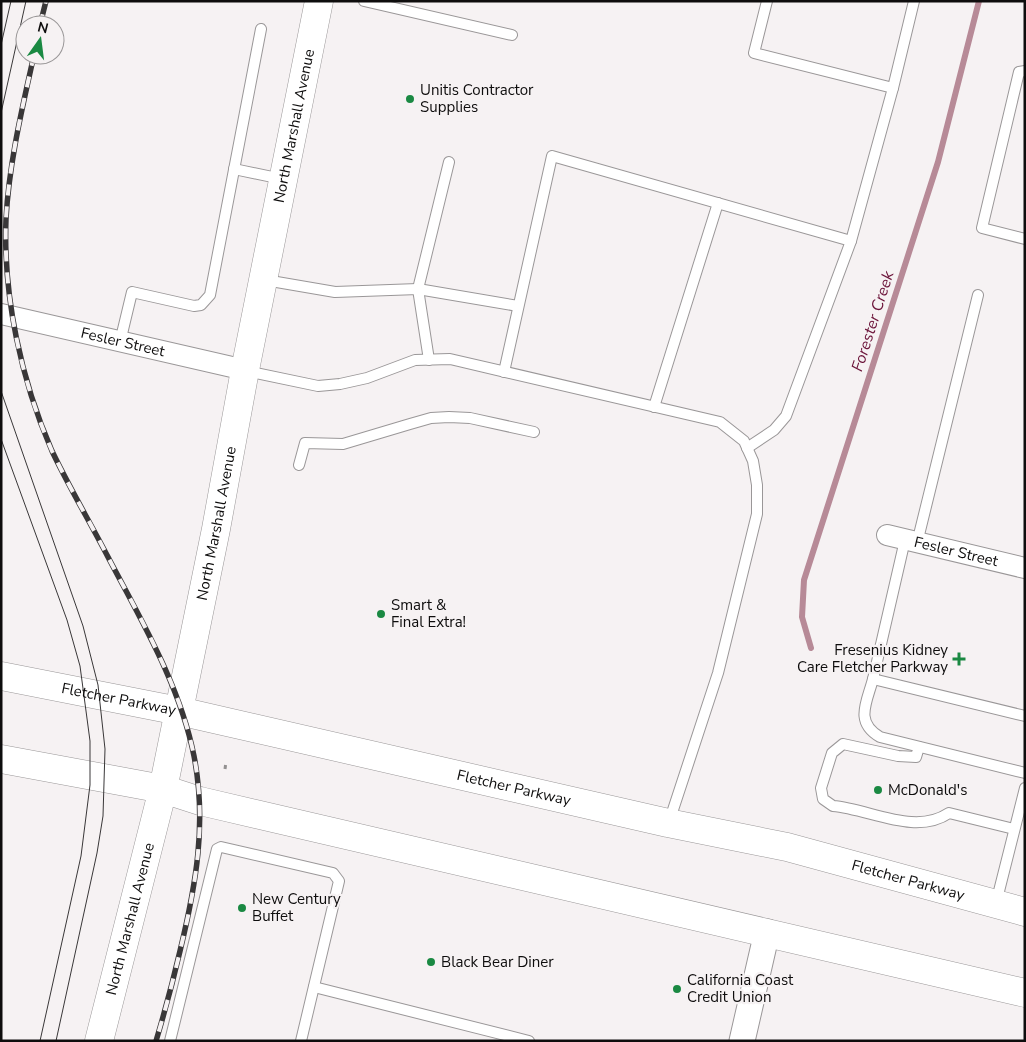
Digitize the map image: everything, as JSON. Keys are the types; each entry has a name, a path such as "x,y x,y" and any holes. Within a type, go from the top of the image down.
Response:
{"main road":[{"name":"North Marshall Avenue","path":"99,1041 163,789 319,1"},
{"name":"Fletcher Parkway","path":"1,676 179,711 668,822 787,847 1025,912"},
{"path":"1,759 163,789 200,801 1025,992"}],"street":[{"name":"Fesler Street","path":"1,314 245,370"},
{"name":"Fesler Street","path":"903,539 1025,568"},
{"path":"742,1041 767,932"}],"lane":[{"path":"364,1 512,35"},
{"path":"767,1 754,53 893,88"},
{"path":"747,448 774,430 786,416 851,241 893,88 914,1"},
{"path":"120,342 132,292 194,306 201,305 207,301 210,294 261,29"},
{"path":"1025,71 1019,72 982,228 1025,239"},
{"path":"504,372 552,156 851,241"},
{"path":"429,360 418,289 449,162"},
{"path":"234,169 284,179"},
{"path":"654,407 718,203"},
{"path":"264,280 335,292 418,289 518,306"},
{"path":"978,295 903,539 864,713 867,727 880,737 1025,774"},
{"path":"245,370 318,386 340,384 366,378 416,360 450,359 720,422 744,441 753,461 757,485 757,514 718,673 668,822"},
{"path":"299,465 305,443 343,444 431,418 470,418 534,432"},
{"path":"873,679 1025,716"},
{"path":"919,747 916,757 898,756 848,744 836,748 832,753 821,788 823,799 833,806 916,824 942,818 949,813 1014,831 1025,836"},
{"path":"996,904 1025,788"},
{"path":"170,1041 219,847 333,873 338,877 301,1041"},
{"path":"314,987 529,1041"}],"path":[{"path":"225,769 226,762"}],"waterway":[{"name":"Forester Creek","path":"811,648 802,617 804,580 938,162 979,1"}],"tram line":[{"path":"1,45 11,1"},
{"path":"1,113 26,1"},
{"path":"1,391 83,626 98,685 105,749 103,816 97,853 56,1041"},
{"path":"1,439 67,620 80,666 90,741 90,785 81,856 40,1041"}],"railway":[{"path":"42,15 46,1"},
{"path":"32,65 13,157 6,219 8,278 16,337 31,396 52,451 146,629 169,678 188,730 198,781 200,830 195,878 186,926 156,1041"}],"place":[{"name":"Unitis Contractor Supplies","path":"410,99"},
{"name":"Smart & Final Extra!","path":"381,614"},
{"name":"Fresenius Kidney Care Fletcher Parkway","path":"959,659"},
{"name":"McDonald's","path":"878,790"},
{"name":"New Century Buffet","path":"242,908"},
{"name":"Black Bear Diner","path":"431,962"},
{"name":"California Coast Credit Union","path":"677,989"}]}
